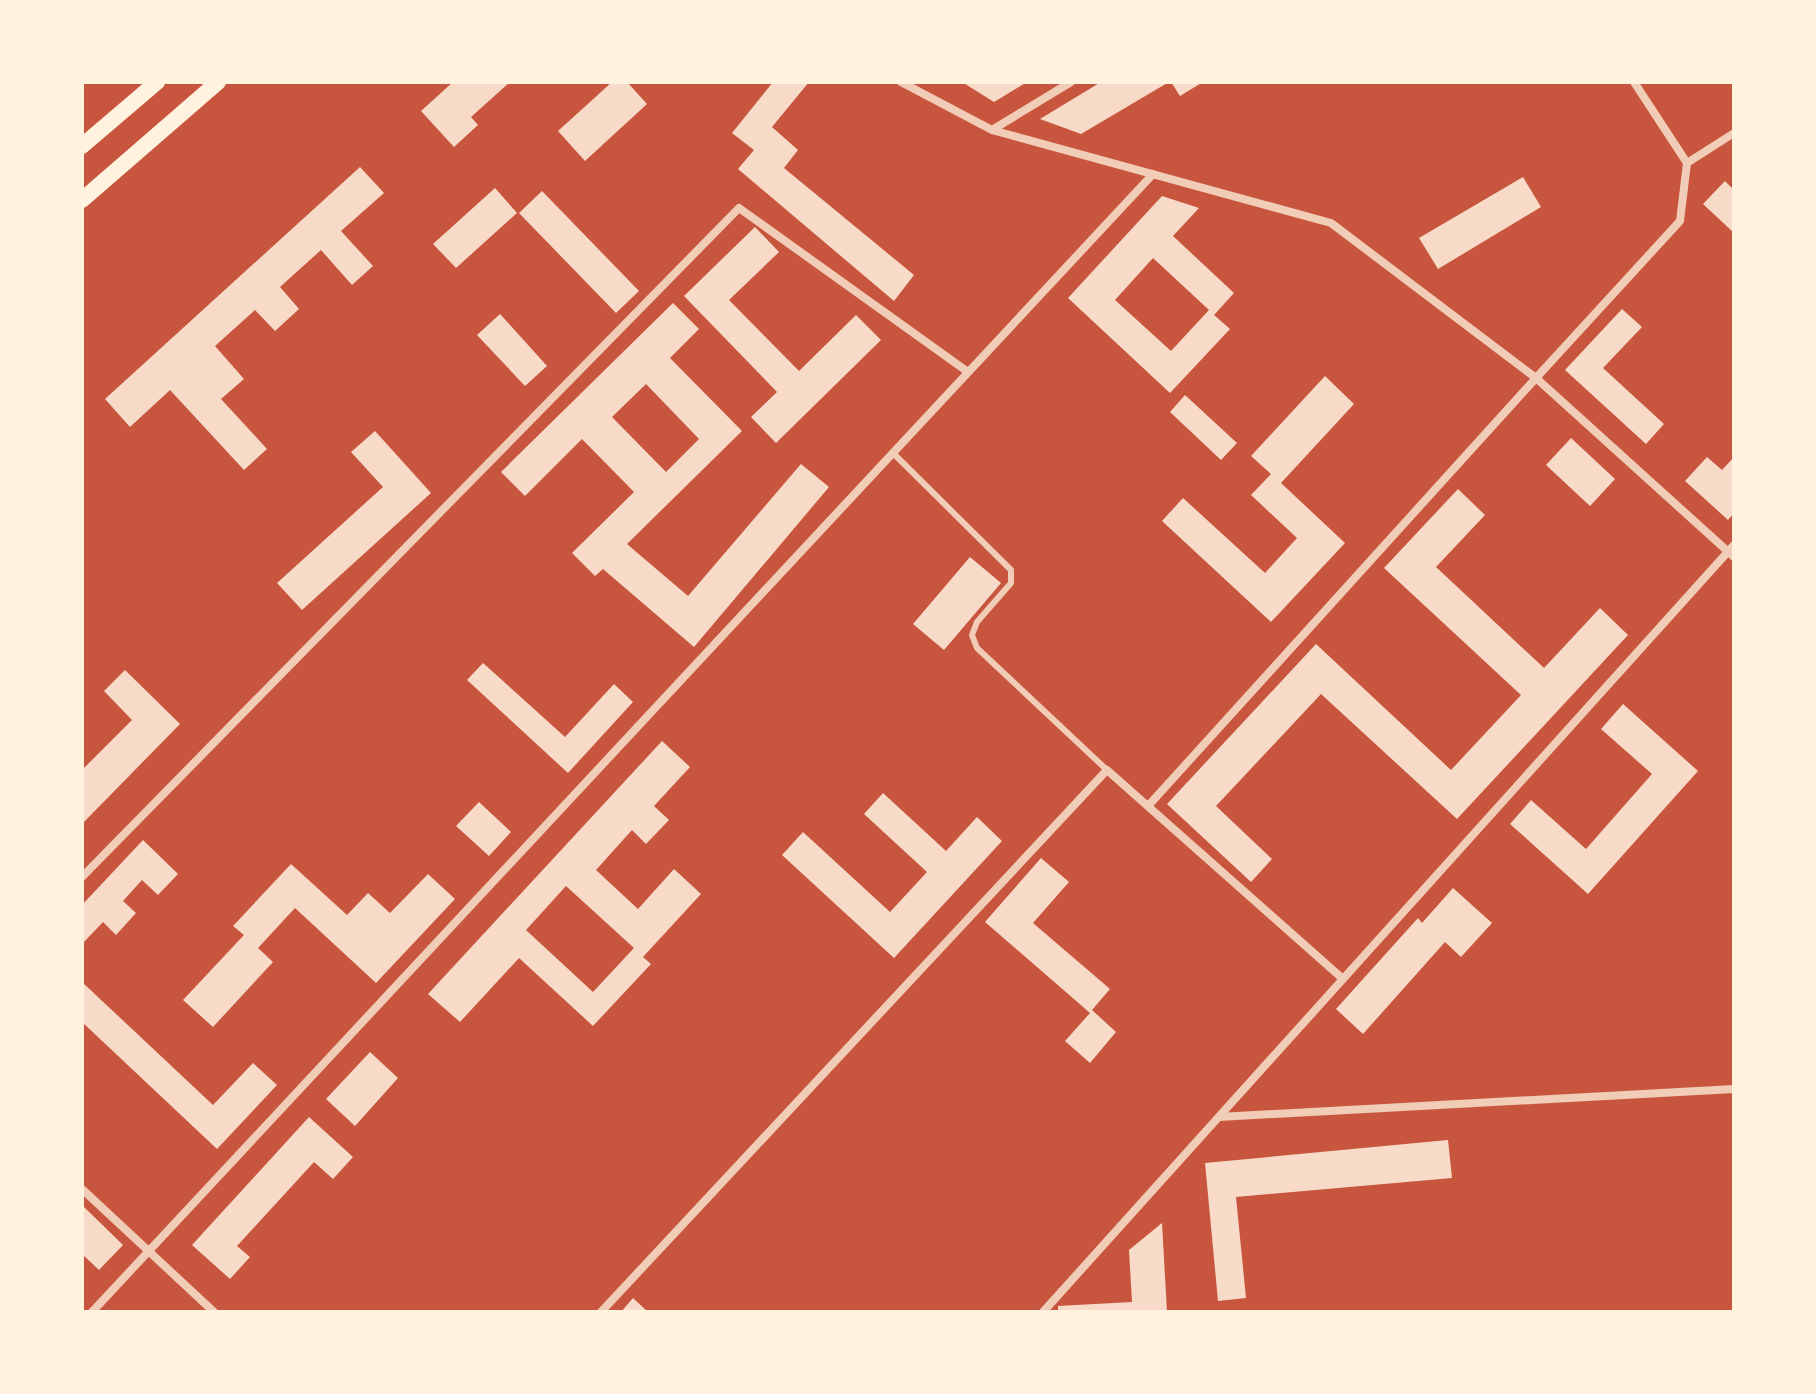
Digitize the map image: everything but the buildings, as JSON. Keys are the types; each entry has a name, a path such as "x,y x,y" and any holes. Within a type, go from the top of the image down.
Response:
{"main road":[{"path":"82,146 157,82"},
{"path":"82,200 218,82"}],"street":[{"path":"901,82 992,130 1331,223 1536,378 1732,551 1043,1312"},
{"path":"992,130 1071,82"},
{"path":"1148,806 1680,221 1687,163 1634,82"},
{"path":"1687,163 1734,133"},
{"path":"92,1312 1153,174"},
{"path":"82,877 739,208 968,372"},
{"path":"601,1312 1107,770 1343,979"},
{"path":"1219,1117 1734,1089"},
{"path":"82,1189 214,1312"}],"lane":[{"path":"893,453 1011,570 1011,583 977,622 972,635 977,648 1107,770"}]}
